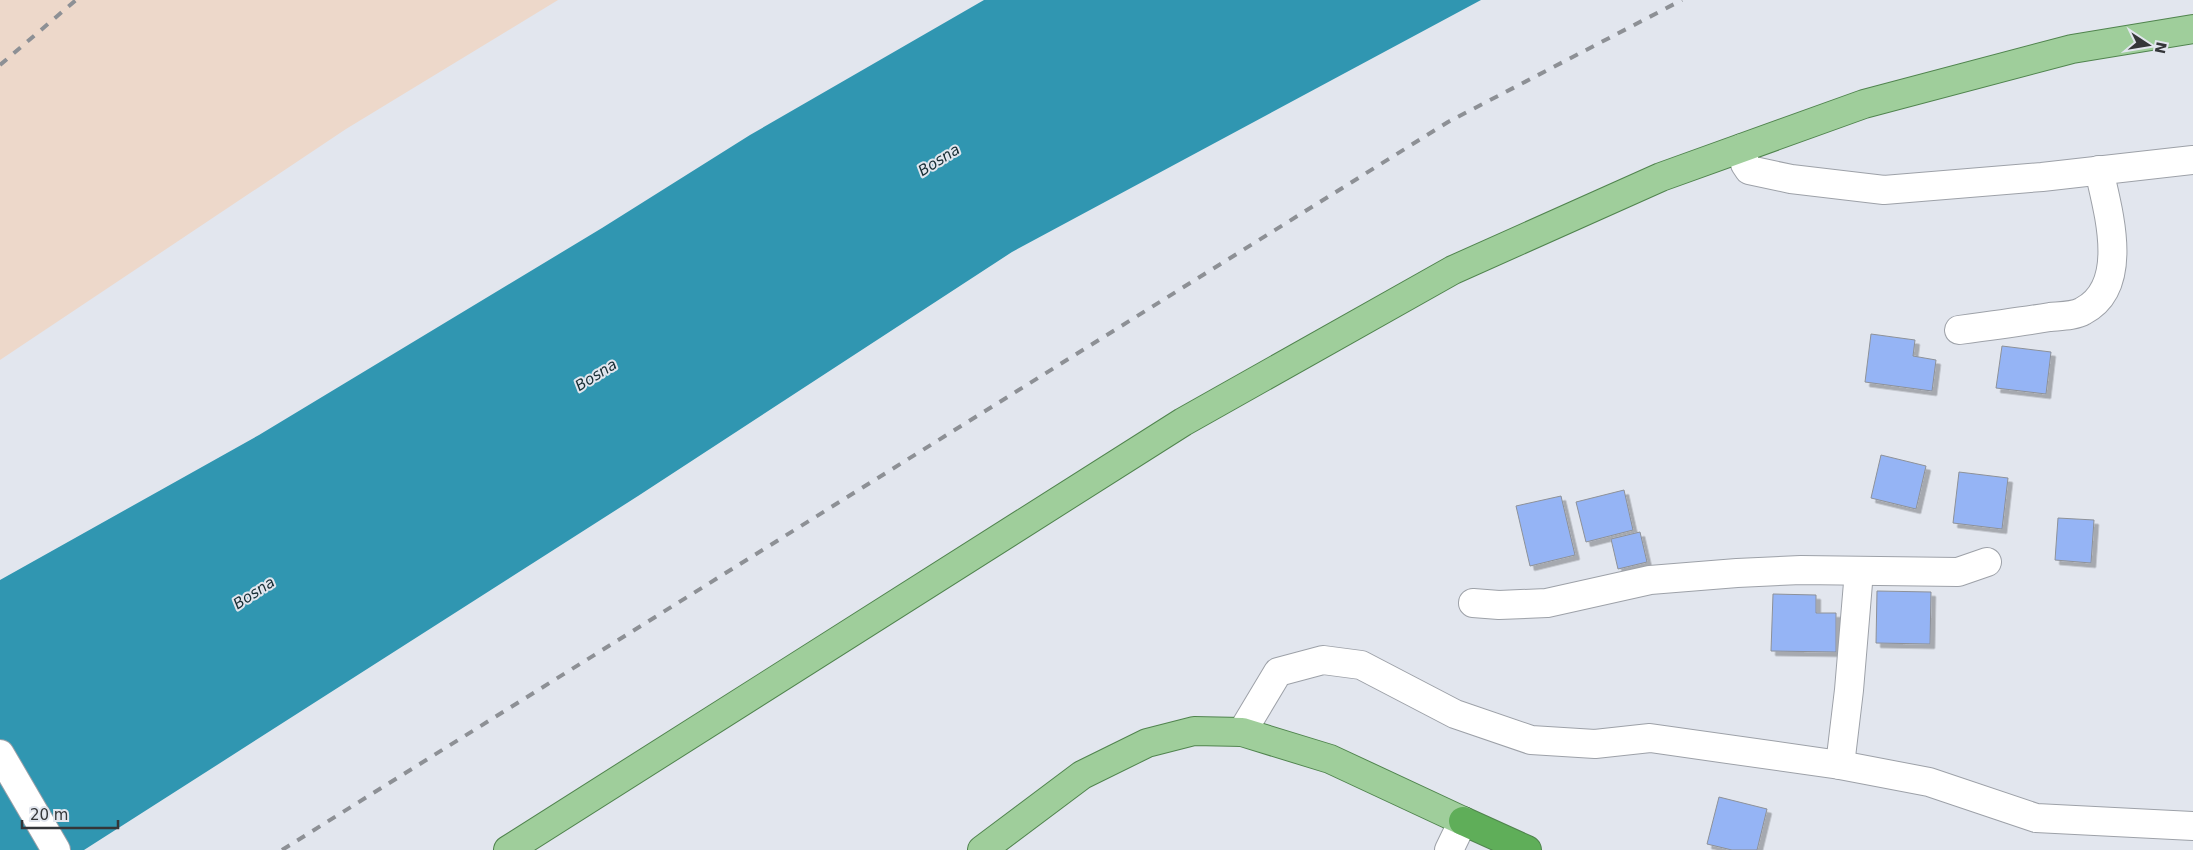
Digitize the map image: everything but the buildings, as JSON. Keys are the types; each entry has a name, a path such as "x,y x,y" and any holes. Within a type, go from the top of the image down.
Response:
{"highway":[{"path":"1463,821 1528,850"}],"main road":[{"path":"508,850 1183,422 1453,270 1661,177 1864,104 2072,49 2193,29"},
{"path":"982,850 1082,776 1147,743 1194,731 1242,732 1330,759 1463,821"}],"street":[{"path":"1742,148 1745,164 1750,170 1791,178 1884,190 2193,160"},
{"path":"1959,330 2082,312 2100,299 2107,283 2114,254 2108,209 2099,170"},
{"path":"1473,603 1499,605 1547,603 1650,580 1801,570 1958,572 1987,562"},
{"path":"1840,765 1849,690 1859,571"},
{"path":"1242,732 1278,672 1323,660 1361,665 1455,714 1531,740 1595,744 1650,738 1840,765 1930,782 2036,818 2193,826"},
{"path":"0,754 56,850"},
{"path":"1449,850 1463,821"}],"shaded area":[{"path":"0,0 558,0 346,129 0,360"}],"water":[{"name":"Bosna","path":"984,0 1481,0 1012,252 638,496 84,850 0,850 0,580 259,435 602,228 750,135"}],"railway":[{"path":"0,65 76,0"},
{"path":"282,850 1448,122 1682,0"}]}
